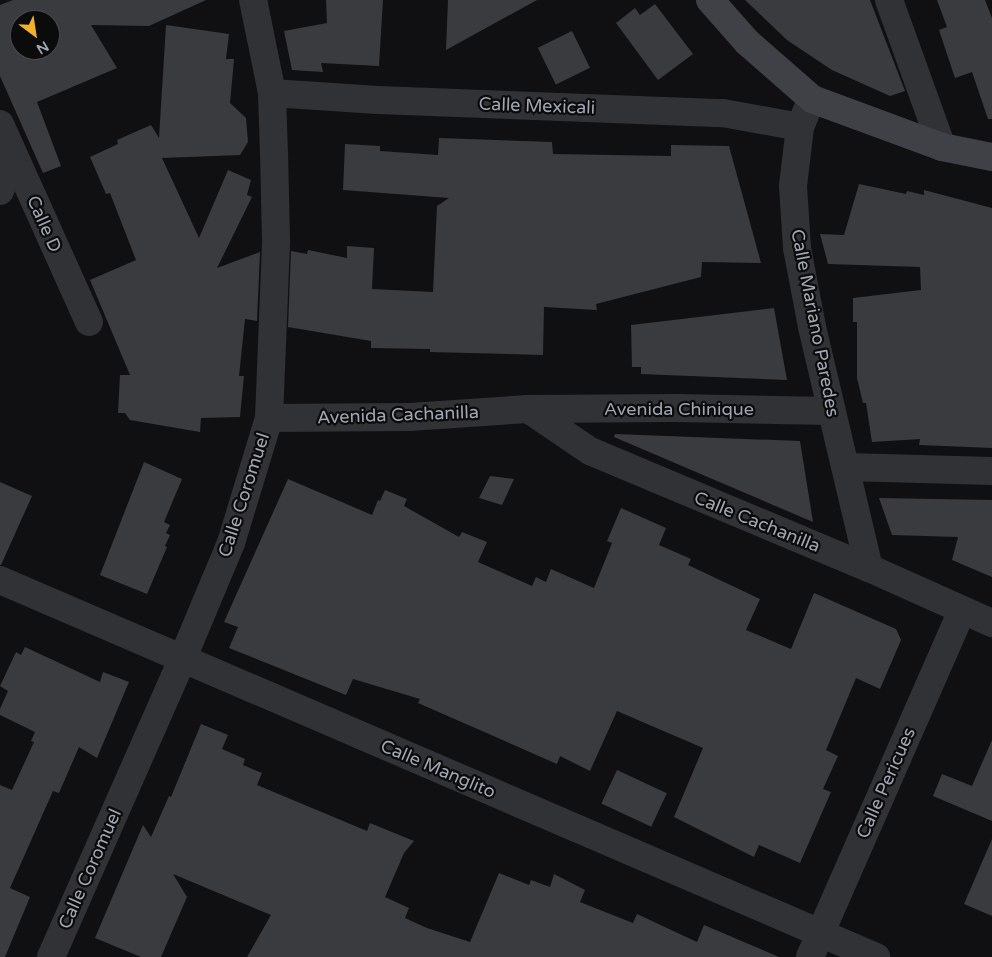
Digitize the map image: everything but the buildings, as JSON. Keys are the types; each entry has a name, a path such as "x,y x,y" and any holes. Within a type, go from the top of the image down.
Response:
{"main road":[{"path":"710,0 747,42 812,99 942,147 992,157"}],"street":[{"name":"Calle Coromuel","path":"51,957 182,660 231,543 269,418 276,240 272,93 253,0"},
{"path":"889,0 942,147"},
{"name":"Calle Mexicali","path":"272,93 378,100 724,113 800,127"},
{"name":"Calle Mariano Paredes","path":"812,99 800,127 793,186 798,248 831,411 847,467 869,568"},
{"name":"Calle D","path":"0,124 89,322"},
{"path":"0,191 14,157"},
{"name":"Avenida Chinique","path":"528,409 677,408 831,411"},
{"name":"Avenida Cachanilla","path":"269,418 410,417 528,409"},
{"name":"Calle Cachanilla","path":"528,409 590,451 869,568 992,623"},
{"path":"847,467 992,472"},
{"name":"Calle Manglito","path":"0,580 815,945 876,957"},
{"name":"Calle Pericues","path":"815,945 962,610"}]}
